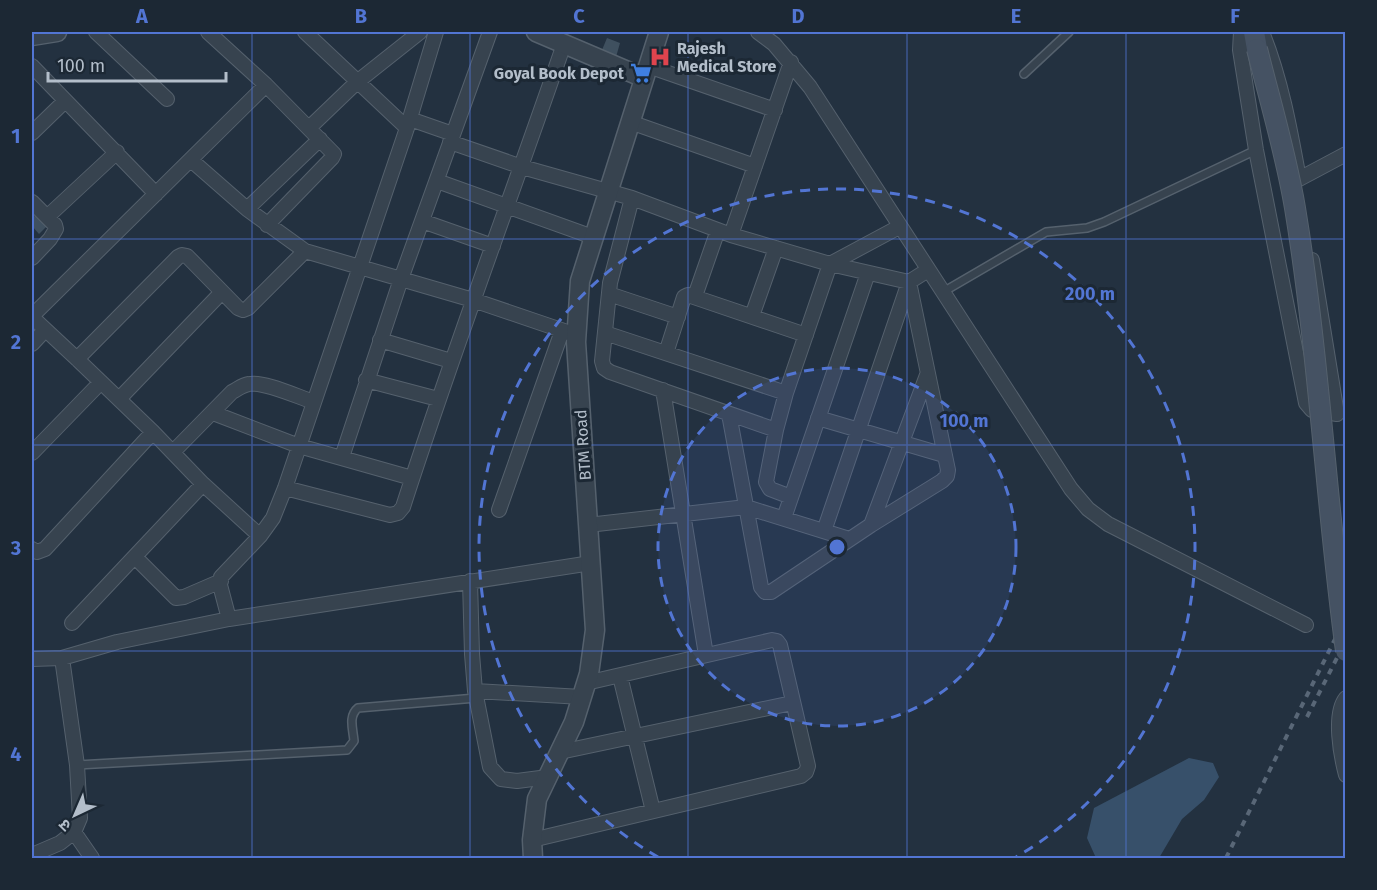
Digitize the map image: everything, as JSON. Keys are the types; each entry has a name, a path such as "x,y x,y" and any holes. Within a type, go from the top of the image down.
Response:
{"main road":[{"path":"1258,37 1295,209 1346,651"}],"street":[{"path":"32,36 57,32"},
{"path":"96,32 167,99"},
{"path":"208,32 332,151 332,158 267,225"},
{"path":"305,32 357,82 408,123 452,138 522,167 632,198 731,235 830,264 909,282"},
{"path":"309,128 357,82 420,32"},
{"path":"229,619 220,581 224,572 260,536 273,518 285,488 360,268 436,32"},
{"path":"342,457 401,279 490,32"},
{"path":"536,32 646,72 775,110"},
{"name":"BTM Road","path":"532,858 537,799 574,722 584,690 595,630 588,525 569,333 580,281 593,237 659,32"},
{"path":"760,32 791,62 810,87 1071,489 1088,509 1107,524 1306,626"},
{"path":"1241,32 1240,50 1256,150 1306,403 1312,410 1341,415"},
{"path":"1258,37 1277,77 1290,125 1341,415"},
{"path":"285,488 390,516 398,513 403,507 438,399 564,44"},
{"path":"731,235 791,62"},
{"path":"32,66 156,194"},
{"path":"260,536 203,484 153,432 32,316 266,86"},
{"path":"32,133 65,100"},
{"path":"630,122 756,166"},
{"path":"247,209 320,139"},
{"path":"47,217 117,152"},
{"path":"1299,178 1346,154"},
{"path":"191,160 267,225 305,251 473,300 569,333 499,510"},
{"path":"437,181 593,237"},
{"path":"632,198 610,282 602,361 604,368 776,430"},
{"path":"32,202 55,225 56,230 32,258"},
{"path":"422,221 493,246"},
{"path":"791,497 770,489 766,485 776,430 786,393 830,264 899,227"},
{"path":"695,296 718,230"},
{"path":"752,316 776,248"},
{"path":"77,359 182,255 187,256 237,308 243,310 248,308 305,251"},
{"path":"824,531 909,282 928,270"},
{"path":"784,518 868,273"},
{"path":"729,414 761,587 765,592 771,592 947,476 948,470 909,282"},
{"path":"118,399 222,292"},
{"path":"609,294 678,317"},
{"path":"666,353 684,297 688,295 806,335"},
{"path":"32,344 45,330"},
{"path":"605,333 786,393"},
{"path":"380,340 452,361"},
{"path":"871,525 927,374"},
{"path":"366,380 438,399"},
{"path":"32,453 100,382"},
{"path":"173,452 232,392 242,386 252,383 314,402"},
{"path":"663,390 706,655"},
{"path":"1341,415 1346,399"},
{"path":"213,413 298,446 412,477"},
{"path":"818,418 944,455"},
{"path":"32,549 37,552 45,549 153,432"},
{"path":"72,623 203,484"},
{"path":"588,525 746,507 849,539"},
{"path":"135,557 176,598 184,597 220,581"},
{"path":"32,659 62,658 117,642 229,619 591,563"},
{"path":"470,581 472,654 476,694 490,768 501,779 517,781 548,777"},
{"path":"476,694 584,690 620,676 706,655 772,640 777,641 780,645 808,766 806,772 801,776 532,840"},
{"path":"32,855 60,843 74,832 80,818 77,765 62,658"},
{"path":"620,676 653,811"},
{"path":"1346,698 1342,703 1339,726 1346,775"},
{"path":"560,753 792,703"},
{"path":"74,832 92,858"}],"lane":[{"path":"1024,74 1069,32"},
{"path":"943,292 1046,232 1087,228 1104,222 1256,150"},
{"path":"77,765 347,750 354,741 351,717 358,708 476,694"}],"water":[{"path":"1189,758 1213,763 1219,777 1204,800 1182,819 1159,858 1096,858 1087,838 1094,808"}],"building":[{"path":"607,38 620,43 616,57 602,50"},
{"path":"38,212 50,223 39,234 32,226 32,219"}],"railway":[{"path":"1226,858 1346,617"},
{"path":"1307,717 1346,640"}],"place":[{"name":"Rajesh Medical Store","path":"660,57"},
{"name":"Goyal Book Depot","path":"641,73"}]}
